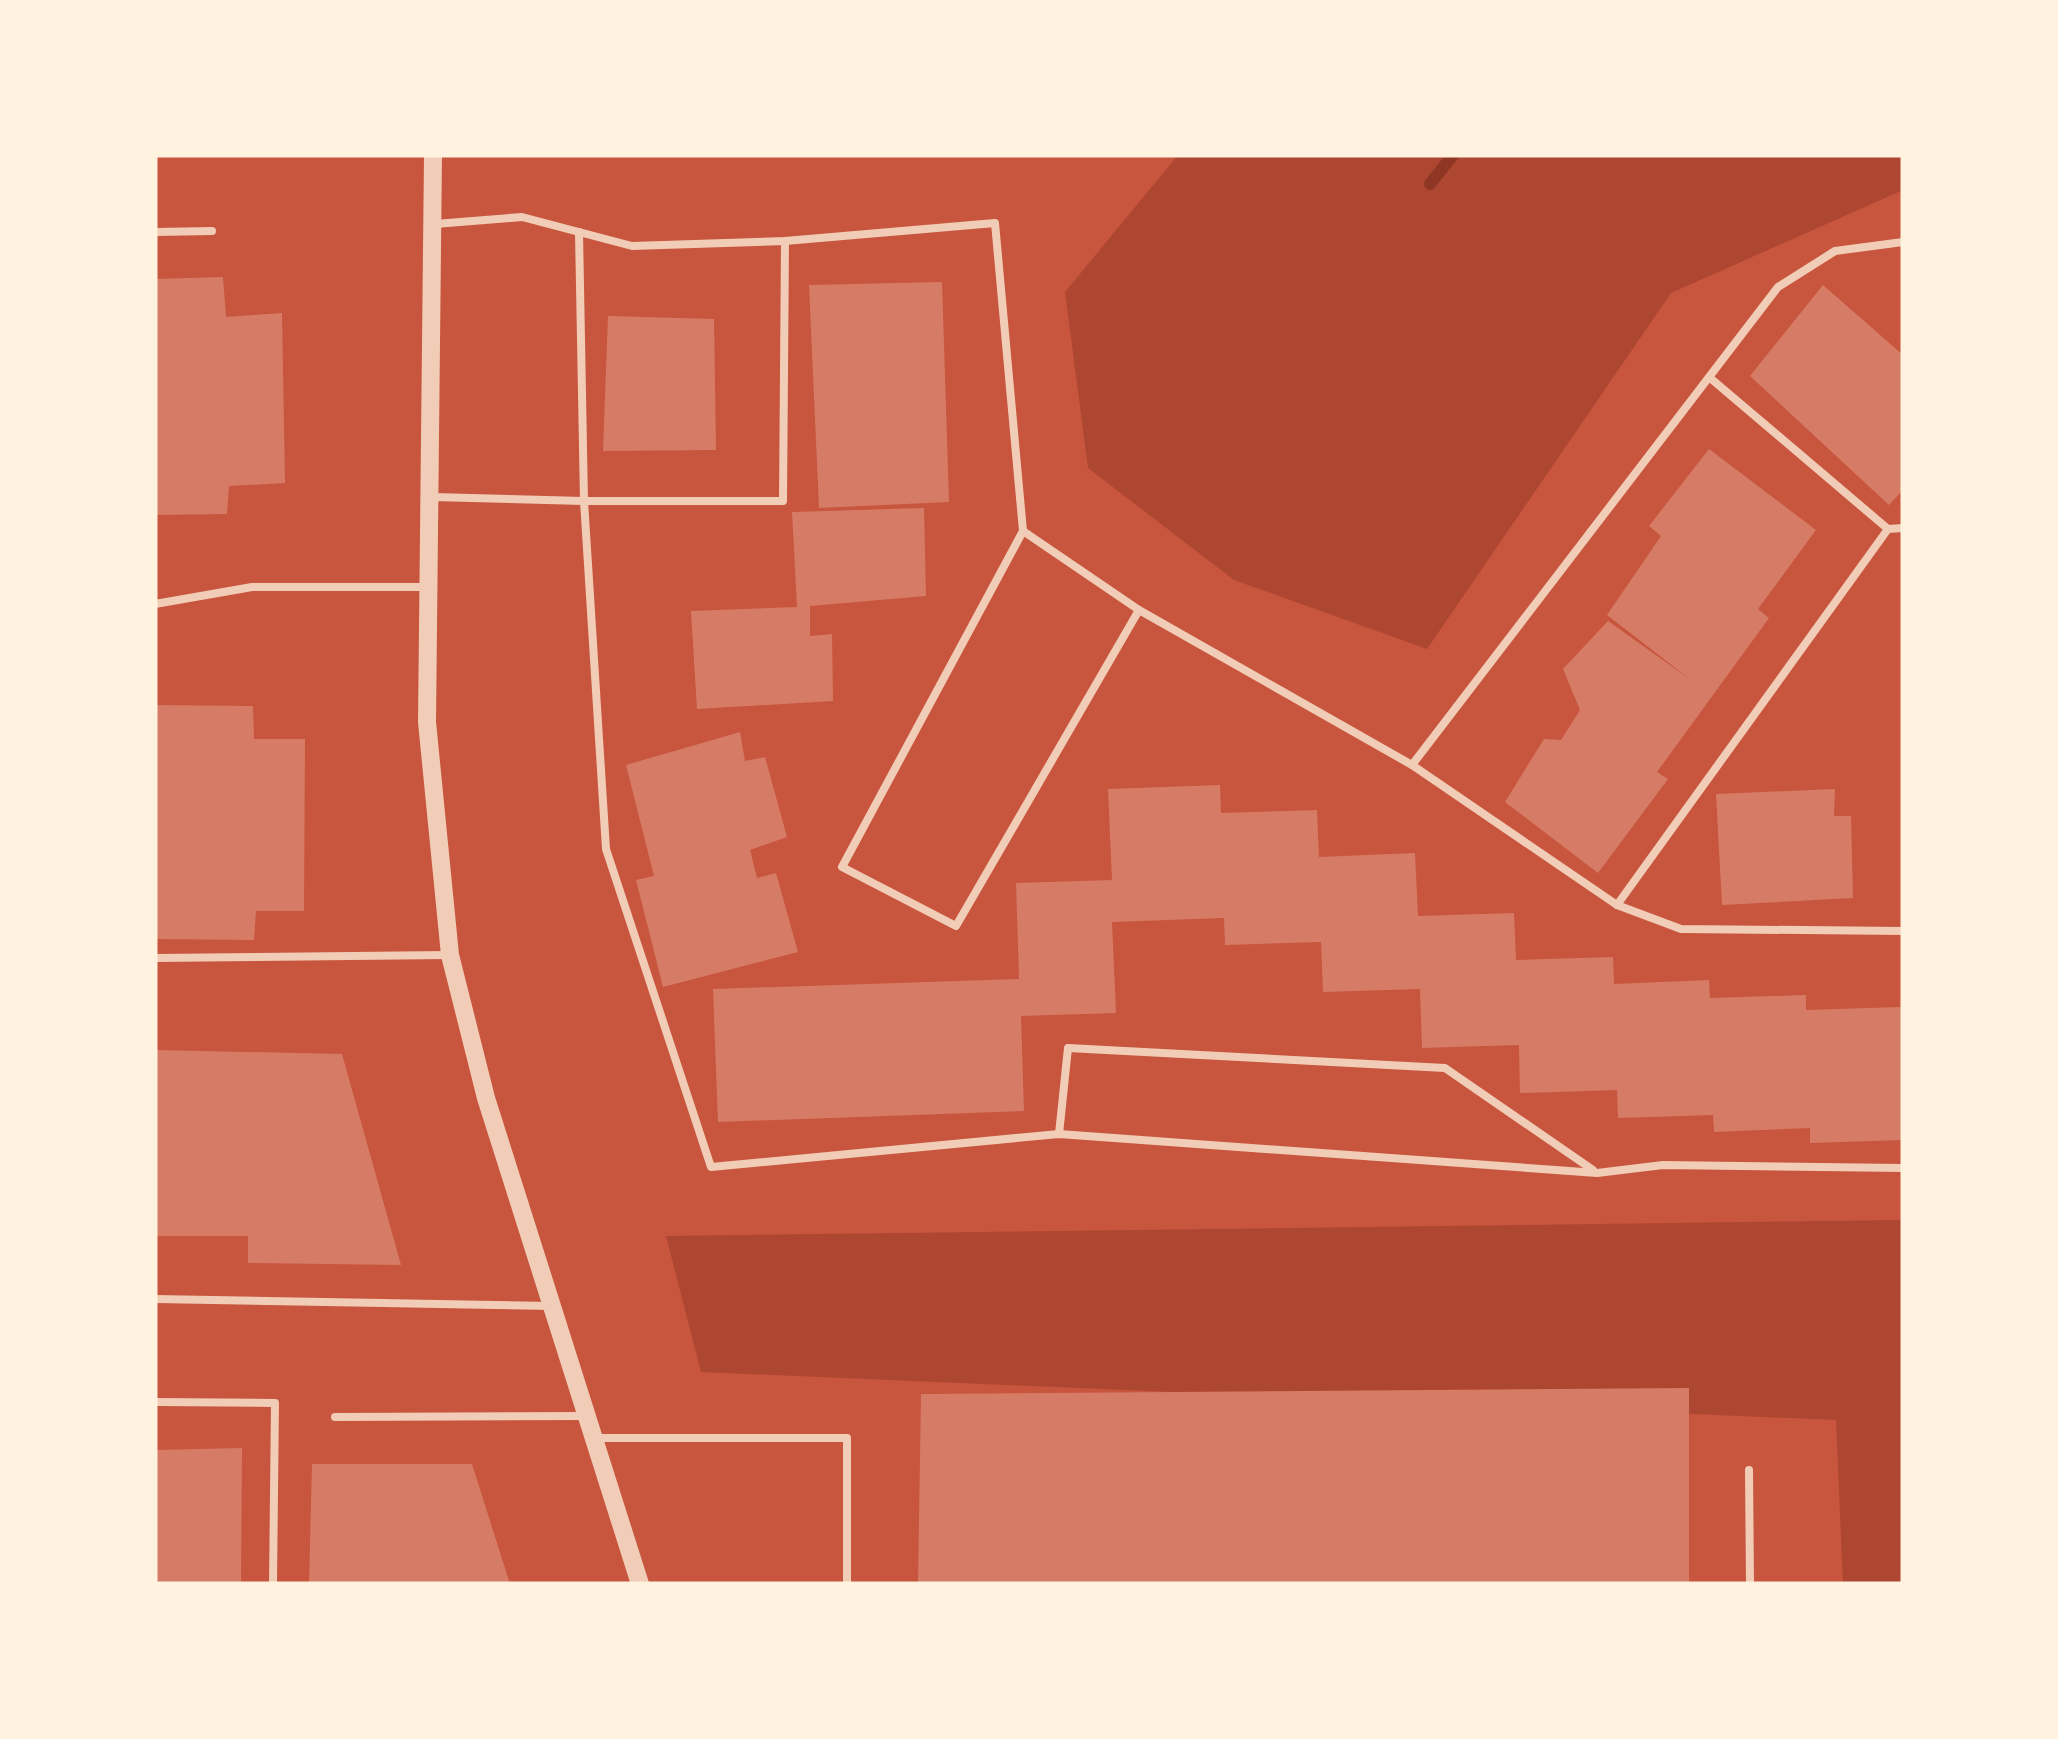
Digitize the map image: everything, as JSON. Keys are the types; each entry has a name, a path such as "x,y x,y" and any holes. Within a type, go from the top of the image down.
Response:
{"street":[{"path":"433,155 427,722 450,955 486,1098 640,1584"}],"lane":[{"path":"432,224 522,217 632,246 785,241 996,224 1024,531 842,867 956,926 1139,610"},
{"path":"155,232 212,231"},
{"path":"579,232 584,501 606,850 711,1167 1059,1134 1597,1172 1663,1165 1903,1168"},
{"path":"429,497 783,501 785,241"},
{"path":"1412,765 1778,288 1835,251 1903,242"},
{"path":"1708,376 1888,529 1903,528"},
{"path":"1617,905 1888,529"},
{"path":"1024,531 1139,610 1412,765 1617,905 1681,929 1903,932"},
{"path":"155,604 252,587 428,586"},
{"path":"155,958 450,955"},
{"path":"1059,1134 1068,1048 1446,1068 1597,1172"},
{"path":"155,1300 552,1306"},
{"path":"155,1402 274,1403 273,1584"},
{"path":"335,1418 586,1416"},
{"path":"593,1438 847,1438 847,1584"},
{"path":"1749,1470 1750,1584"}],"shaded area":[{"path":"1178,155 1903,155 1903,190 1671,293 1427,649 1234,580 1088,468 1065,292"},
{"path":"1903,1220 1903,1584 1843,1584 1836,1420 701,1372 666,1236"}],"building":[{"path":"223,277 226,317 282,313 285,483 229,486 227,514 155,515 155,279"},
{"path":"942,282 949,502 819,508 809,285"},
{"path":"1823,285 1903,355 1903,490 1889,505 1750,376"},
{"path":"608,316 714,319 716,450 603,451"},
{"path":"1709,449 1816,530 1758,609 1769,618 1657,772 1668,779 1598,873 1505,802 1544,739 1561,740 1580,710 1563,669 1608,621 1691,680 1607,615 1661,536 1649,526"},
{"path":"924,508 926,596 810,606 810,636 832,634 833,701 697,709 691,611 797,607 792,512"},
{"path":"155,705 253,706 254,739 305,739 304,911 256,911 254,940 155,939"},
{"path":"740,732 745,761 765,757 787,837 750,850 757,878 776,873 798,952 663,987 636,880 654,876 626,765"},
{"path":"1220,785 1221,813 1317,810 1319,857 1415,853 1418,916 1514,913 1516,960 1613,957 1614,984 1709,980 1710,998 1806,995 1806,1010 1901,1007 1903,1140 1810,1143 1810,1128 1714,1132 1713,1115 1618,1118 1617,1090 1520,1093 1519,1045 1422,1048 1420,989 1323,992 1321,942 1225,945 1224,918 1112,922 1116,1013 1021,1016 1024,1111 718,1122 713,989 1019,979 1016,883 1112,880 1108,789"},
{"path":"1835,789 1834,816 1851,816 1853,898 1722,905 1716,794"},
{"path":"155,1050 342,1054 401,1265 248,1263 248,1236 155,1236"},
{"path":"1689,1388 1689,1584 918,1584 921,1394"},
{"path":"242,1448 241,1584 155,1584 155,1450"},
{"path":"312,1464 472,1464 510,1584 309,1584"}],"waterway":[{"path":"1430,184 1453,155"}]}
